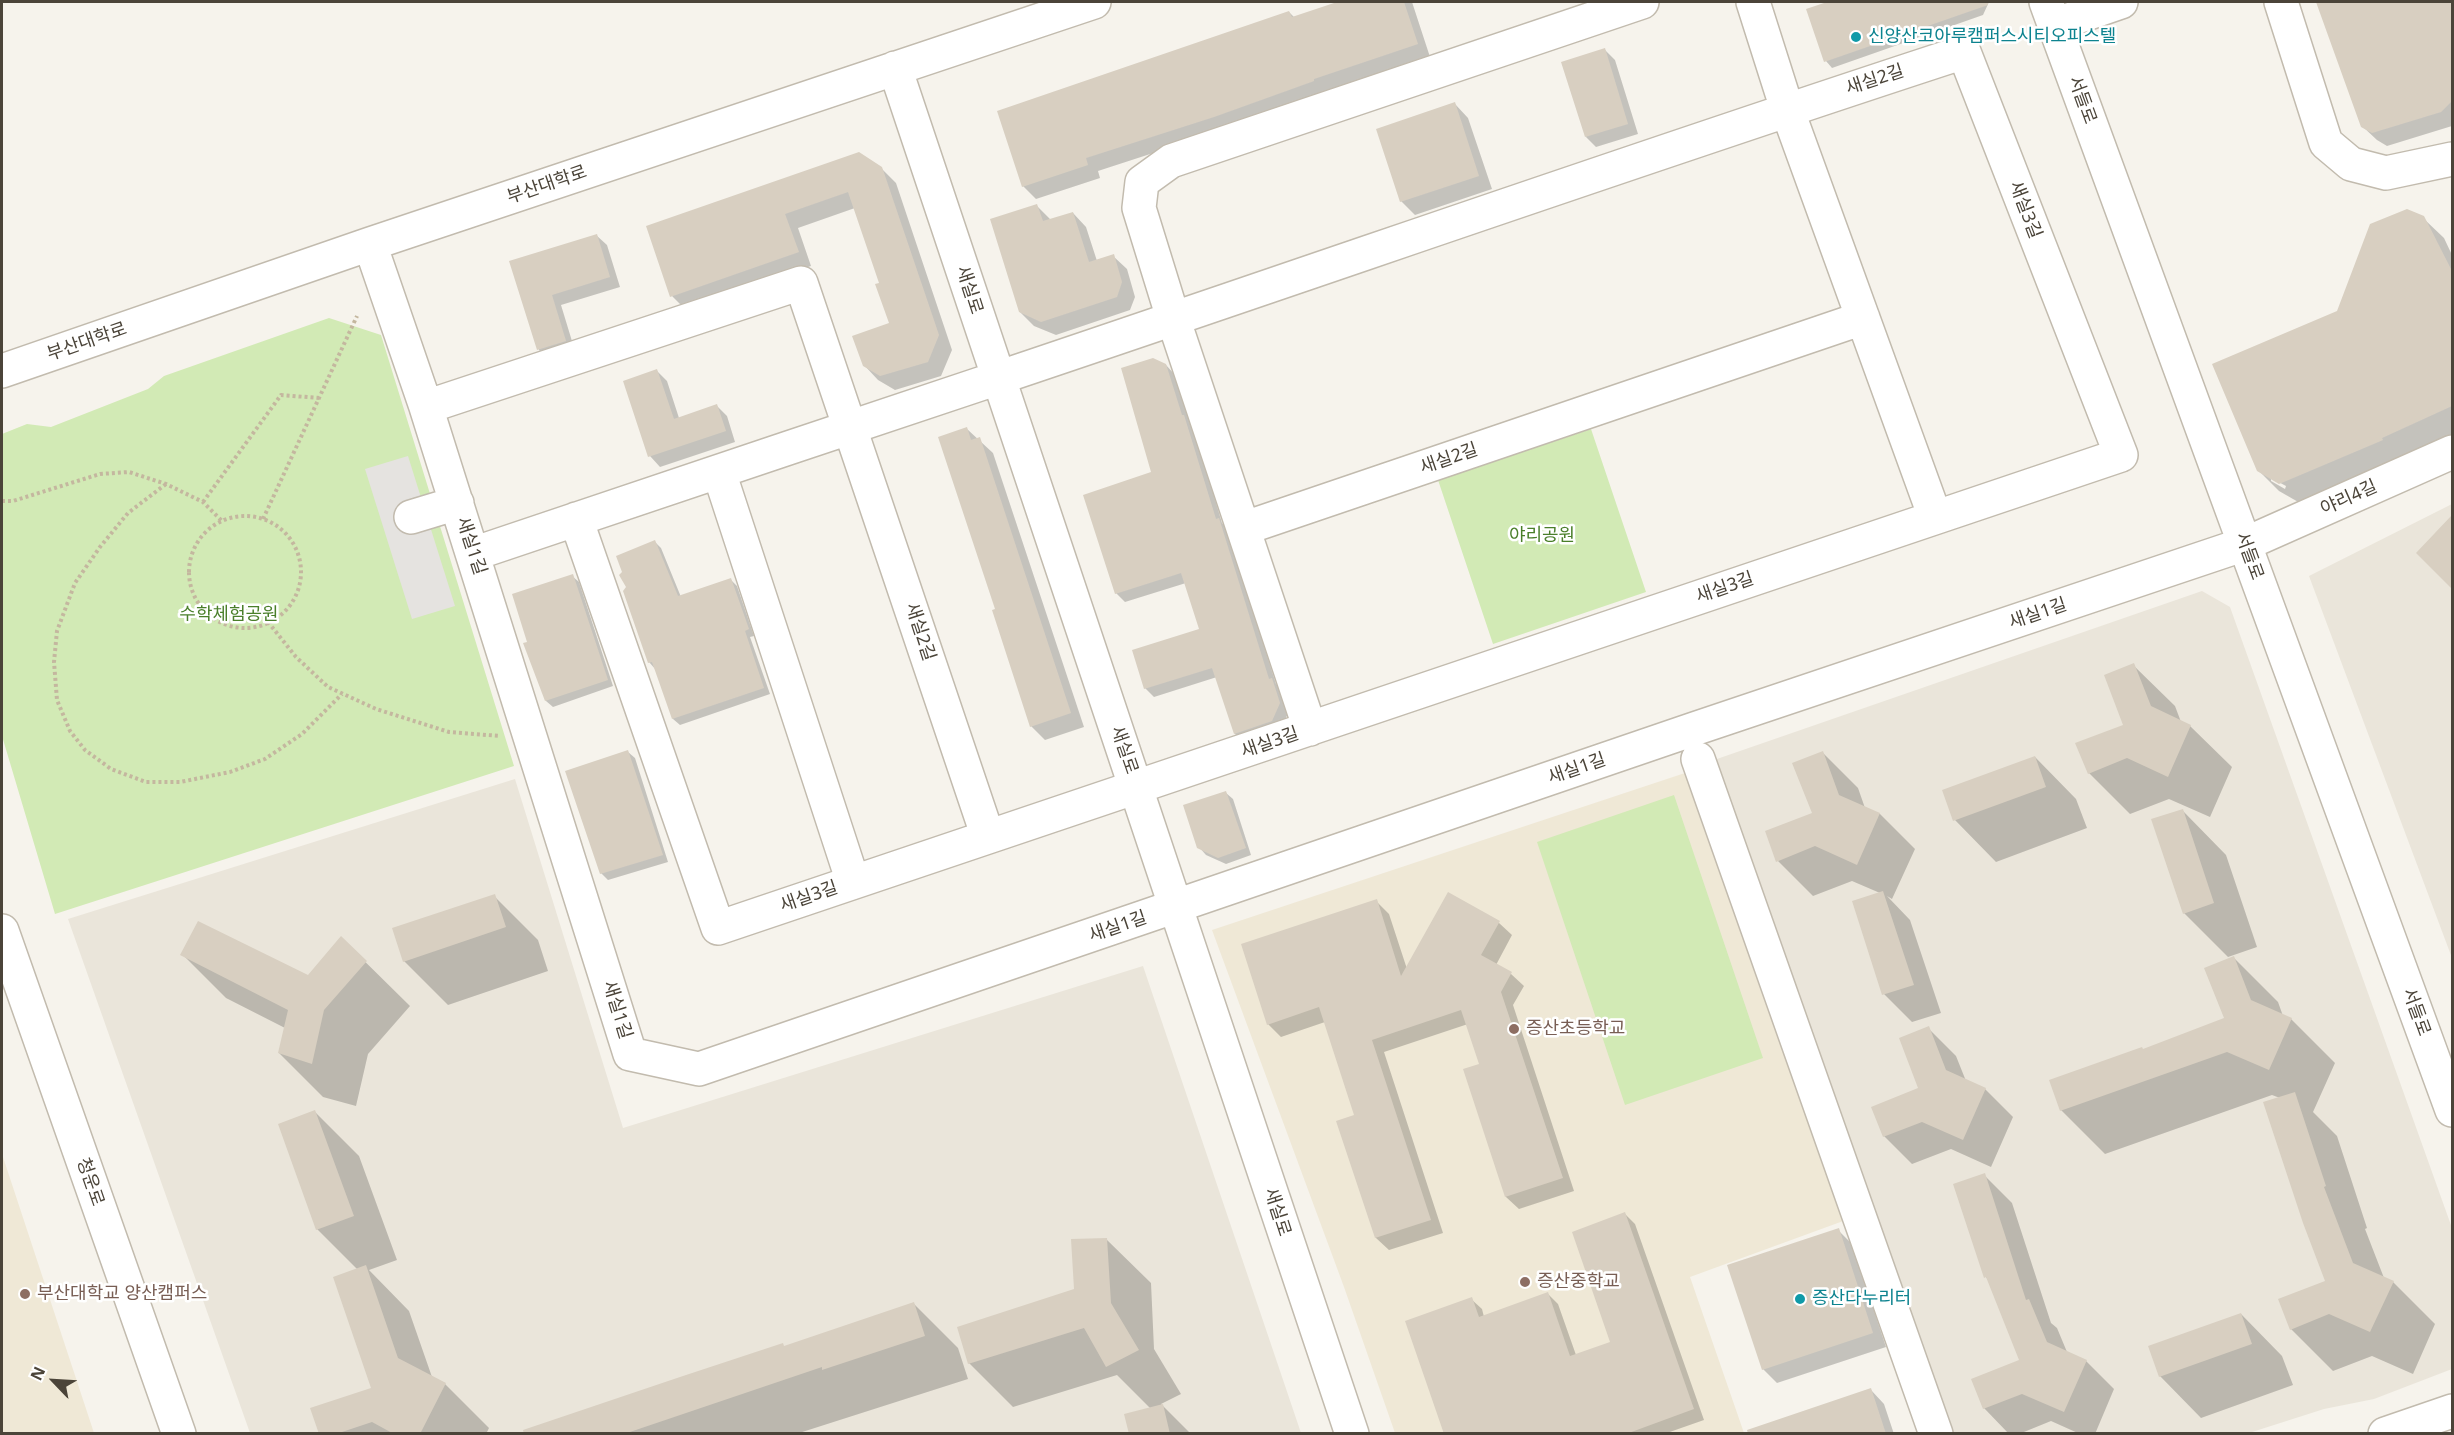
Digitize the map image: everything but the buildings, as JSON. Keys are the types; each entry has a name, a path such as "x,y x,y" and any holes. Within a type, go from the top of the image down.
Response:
{"street":[{"name":"부산대학로","path":"2,371 370,244 1094,2"},
{"path":"1245,528 1173,318 1139,207 1142,182 1171,161 1642,2"},
{"path":"1753,2 1787,109 1935,517"},
{"path":"2050,13 2121,2"},
{"path":"2281,2 2326,143 2351,164 2386,173 2452,159"},
{"name":"서들로","path":"2050,13 2452,1110"},
{"name":"새실2길","path":"473,554 999,378 1787,109 1964,52"},
{"name":"새실3길","path":"576,519 718,928 1137,788 2121,455 1964,52"},
{"name":"새실로","path":"895,68 1352,1434"},
{"name":"새실1길","path":"370,244 457,503 630,1054 699,1069 1694,729 2245,544"},
{"path":"426,407 801,283 851,426"},
{"name":"새실2길","path":"1245,528 1863,318"},
{"name":"새실2길","path":"851,426 988,837"},
{"name":"야리4길","path":"2245,544 2452,452"},
{"path":"718,472 853,882"},
{"path":"411,517 457,503"},
{"name":"새실3길","path":"1245,528 1310,729"},
{"path":"1698,759 1936,1434"},
{"name":"청운로","path":"2,931 179,1434"},
{"path":"2385,1434 2452,1411"}],"path":[{"path":"263,519 357,316"},
{"path":"203,501 281,395 319,398"},
{"path":"2,501 13,501 100,474 129,472 166,484 203,501 222,521"},
{"path":"166,484 128,513 100,547 75,583 57,631 54,662 57,700 70,731 85,750 111,769 146,782 180,782 230,772 266,759 302,734 342,694"},
{"path":"248,515 263,519 282,529 293,543 300,561 300,579 295,597 284,612 268,622 241,627 215,620 201,607 192,591 189,573 191,555 200,538 213,525 229,517 248,515"},
{"path":"268,622 296,657 328,687 342,694 376,709 449,732 504,736"}],"shaded area":[{"path":"408,456 455,606 412,619 365,469"},
{"path":"2452,504 2452,958 2309,576"},
{"path":"2202,591 2230,607 2452,1228 2452,1369 2374,1399 2324,1409 2249,1433 1951,1433 1714,760"},
{"name":"증산초등학교","path":"1691,771 1846,1220 1690,1277 1744,1433 1395,1433 1344,1287 1212,930"},
{"path":"515,779 623,1128 1143,966 1301,1433 250,1433 68,919"},
{"name":"부산대학교 양산캠퍼스","path":"2,1154 94,1433 2,1433"}],"green space":[{"name":"수학체험공원","path":"329,318 381,335 514,766 55,914 2,736 2,434 27,424 51,427 148,389 164,376"},
{"name":"야리공원","path":"1591,429 1646,592 1493,644 1438,480"},
{"path":"1674,795 1763,1058 1625,1105 1537,842"}],"place":[{"name":"신양산코아루캠퍼스시티오피스텔","path":"1856,37"},
{"name":"증산초등학교","path":"1514,1029"},
{"name":"증산중학교","path":"1525,1282"},
{"name":"부산대학교 양산캠퍼스","path":"25,1294"},
{"name":"증산다누리터","path":"1800,1299"}]}
